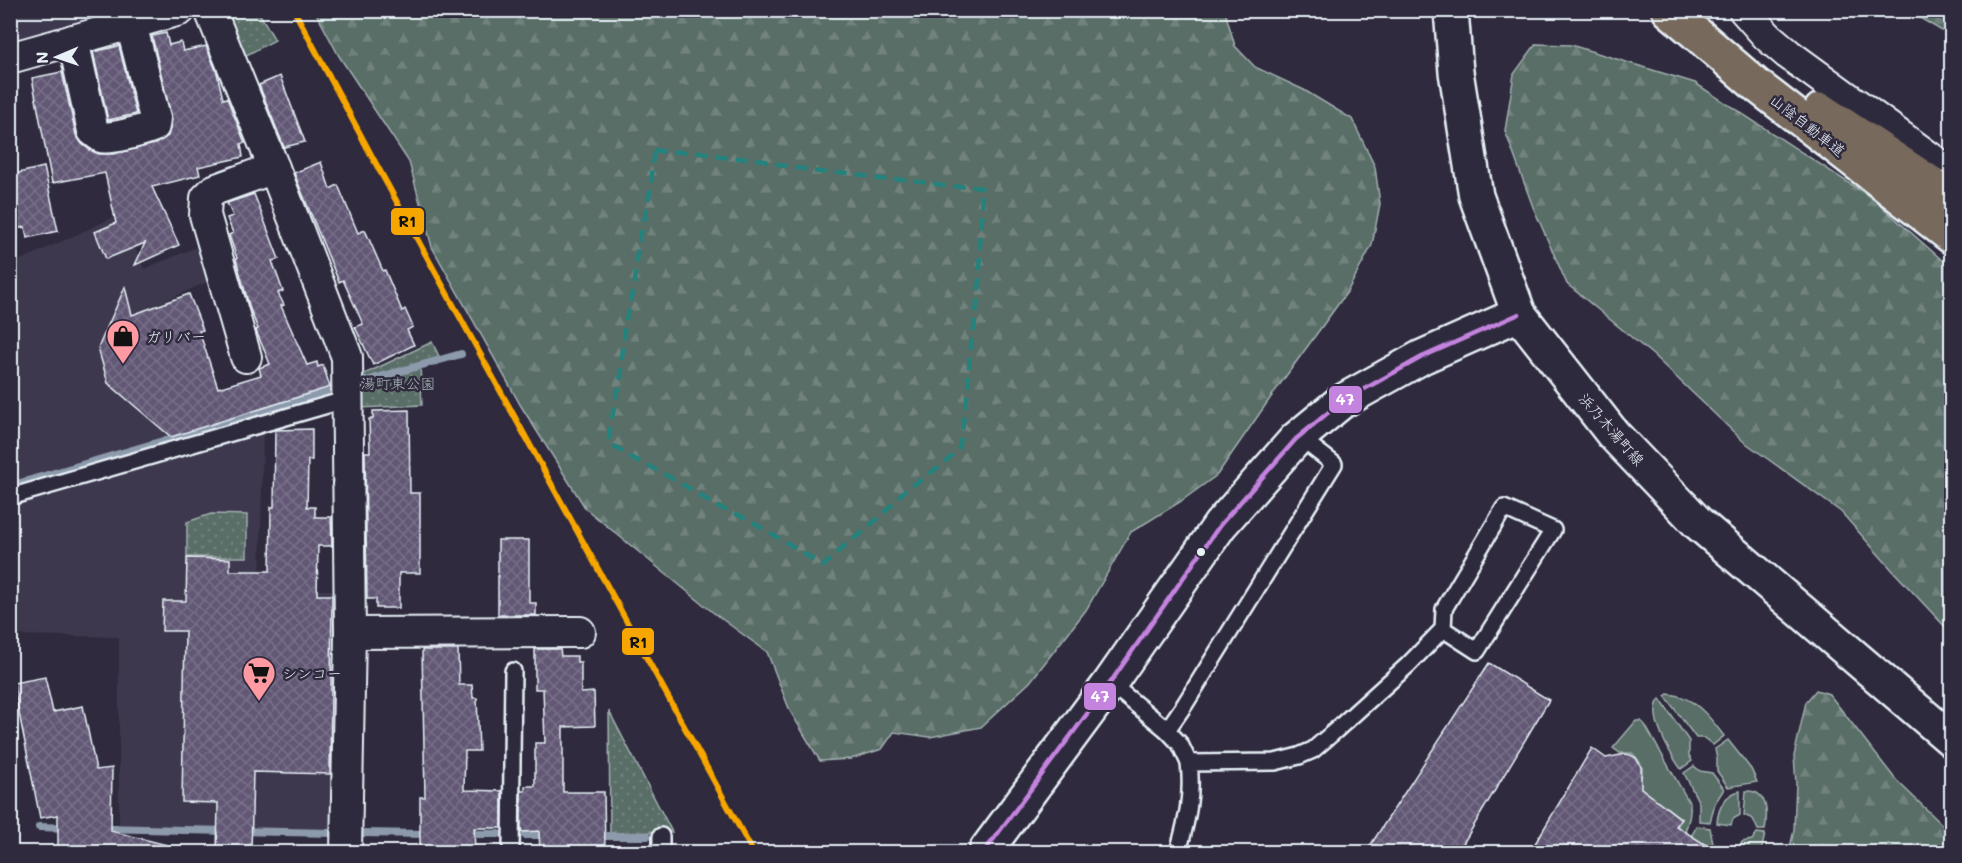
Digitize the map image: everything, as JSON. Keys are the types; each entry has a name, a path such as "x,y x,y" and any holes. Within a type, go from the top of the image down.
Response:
{"highway":[{"name":"山陰自動車道","path":"1669,10 1755,84 1952,237"},
{"name":"山陰自動車道","path":"1692,10 1764,73 1952,218"},
{"path":"1764,73 1952,197"}],"main road":[{"name":"浜乃木湯町線","path":"1451,10 1456,72 1476,196 1519,314 1613,434 1698,522 1952,740"},
{"path":"987,851 1110,683 1220,525 1302,434 1341,402 1422,357 1519,314"}],"street":[{"path":"10,58 180,10"},
{"path":"210,10 274,168 346,357 350,633 346,852"},
{"path":"1744,10 1767,36 1788,54 1952,172"},
{"path":"74,40 93,131 100,137 109,137 147,129 154,126 155,118 131,24"},
{"path":"246,357 204,215 206,198 214,190 274,168"},
{"path":"350,633 580,632"}],"lane":[{"path":"10,497 348,399"},
{"path":"1167,730 1334,464 1312,447 1302,434"},
{"path":"1189,763 1275,762 1312,750 1400,672 1443,629 1444,609 1504,508 1553,530 1477,651 1443,629"},
{"path":"512,852 513,671"},
{"path":"1110,683 1167,730 1180,744 1189,763 1191,786 1178,852"},
{"path":"661,836 661,852"}],"highlighted area":[{"path":"656,150 985,190 962,446 823,563 608,442"}],"shaded area":[{"path":"11,11 125,11 11,44"},
{"path":"121,214 144,269 201,245 214,279 151,307 184,432 11,481 10,265"},
{"path":"263,430 260,590 338,590 332,830 119,825 119,637 11,635 11,505"}],"green space":[{"path":"218,11 258,11 275,40 237,60"},
{"path":"315,11 1228,11 1226,15 1235,46 1255,67 1304,90 1352,119 1375,167 1380,204 1372,245 1347,292 1217,475 1180,502 1131,532 1086,610 1030,682 981,727 930,737 894,732 882,749 851,759 820,761 790,711 767,652 715,614 586,509 521,406 432,247 409,162 339,56"},
{"path":"1908,11 1951,11 1951,58 1949,35"},
{"path":"1536,44 1571,45 1695,83 1872,198 1951,268 1951,633 1841,512 1743,441 1653,355 1567,284 1533,207 1505,131 1514,74"},
{"name":"湯町東公園","path":"432,342 440,358 420,364 422,405 360,408 360,376"},
{"path":"211,514 247,515 247,557 187,557 187,522"},
{"path":"1816,690 1829,694 1896,780 1951,833 1951,852 1789,852 1794,830 1796,783 1794,756 1806,702"},
{"path":"1668,694 1685,698 1700,708 1724,736 1713,745 1704,738 1696,738 1665,696"},
{"path":"1660,699 1689,741 1689,755 1692,761 1681,769 1666,745 1658,724 1656,706"},
{"path":"609,711 672,832 610,833"},
{"path":"1636,721 1641,721 1645,725 1690,804 1688,823 1673,852 1660,852 1682,819 1637,785 1642,776 1642,768 1636,757 1632,753 1620,753 1613,748"},
{"path":"1728,740 1751,769 1757,782 1728,787 1717,771 1715,749"},
{"path":"1694,766 1700,771 1712,773 1724,789 1715,803 1710,822 1699,821 1699,803 1684,773"},
{"path":"1740,791 1740,815 1733,819 1731,825 1717,823 1723,802 1730,795"},
{"path":"1746,791 1759,794 1765,804 1765,830 1758,830 1753,819 1744,815"},
{"path":"1697,826 1710,828 1717,852 1682,852"},
{"path":"1757,833 1765,834 1761,852 1738,852 1742,842 1752,840"}],"building":[{"path":"166,33 169,45 181,42 183,51 206,46 217,73 223,99 227,98 245,143 241,144 243,157 198,167 200,175 152,187 179,245 135,265 145,243 106,259 95,232 116,223 105,173 52,183 32,78 62,72 76,135 90,150 99,154 113,154 155,144 168,136 172,120 152,36"},
{"path":"119,46 136,114 108,120 93,52"},
{"path":"280,76 305,142 284,147 259,85"},
{"path":"321,162 330,189 338,185 358,233 365,230 402,311 405,309 413,327 407,330 414,345 373,365 355,327 363,324 343,280 339,282 294,173"},
{"path":"44,167 58,231 27,238 25,227 10,230 10,175"},
{"path":"254,194 279,259 272,261 283,291 278,293 284,305 281,306 307,365 317,362 318,367 323,365 330,387 171,437 108,383 98,348 125,287 132,315 189,294 203,330 199,331 218,388 261,375 259,368 270,364 256,330 258,329 229,235 233,233 227,218 233,216 227,203"},
{"path":"409,410 410,493 420,493 420,573 399,573 399,608 376,608 376,599 367,599 365,452 370,452 369,419 373,419 373,411"},
{"name":"シンコー","path":"312,429 312,460 308,460 307,507 315,507 315,517 331,517 332,546 318,546 317,595 332,595 330,774 253,772 251,852 217,852 218,803 182,802 185,631 162,631 163,601 186,601 187,558 230,559 230,571 270,571 275,430"},
{"path":"498,540 529,540 529,603 536,603 536,615 498,615"},
{"path":"535,649 560,649 561,656 577,656 577,662 581,662 581,693 594,692 595,726 563,727 563,792 604,792 605,852 540,852 539,831 522,832 521,791 525,791 525,786 535,786 535,743 545,743 543,689 535,689"},
{"path":"422,650 458,650 459,685 472,685 473,698 477,698 479,751 465,751 464,790 502,791 502,828 474,828 475,852 420,852 420,797 425,797"},
{"path":"1489,663 1549,700 1458,852 1366,852"},
{"path":"45,677 53,712 83,706 96,770 112,768 111,831 167,845 166,852 58,852 58,815 40,818 13,683"},
{"path":"1592,748 1606,758 1625,754 1636,758 1641,767 1641,788 1681,819 1676,826 1717,852 1530,852"}],"waterway":[{"path":"359,383 461,354"},
{"path":"10,486 333,391"},
{"path":"39,827 67,828"},
{"path":"103,828 226,831"},
{"path":"241,831 333,833"},
{"path":"359,833 428,834"},
{"path":"467,834 498,834"},
{"path":"525,835 547,835"},
{"path":"595,836 647,836"}],"transit line":[{"name":"R1","path":"294,10 753,852"},
{"name":"47","path":"984,852 1110,683 1220,525 1296,439 1341,402 1422,357 1519,314"}],"place":[{"name":"ガリバー","path":"123,365"},
{"name":"シンコー","path":"259,702"}]}
